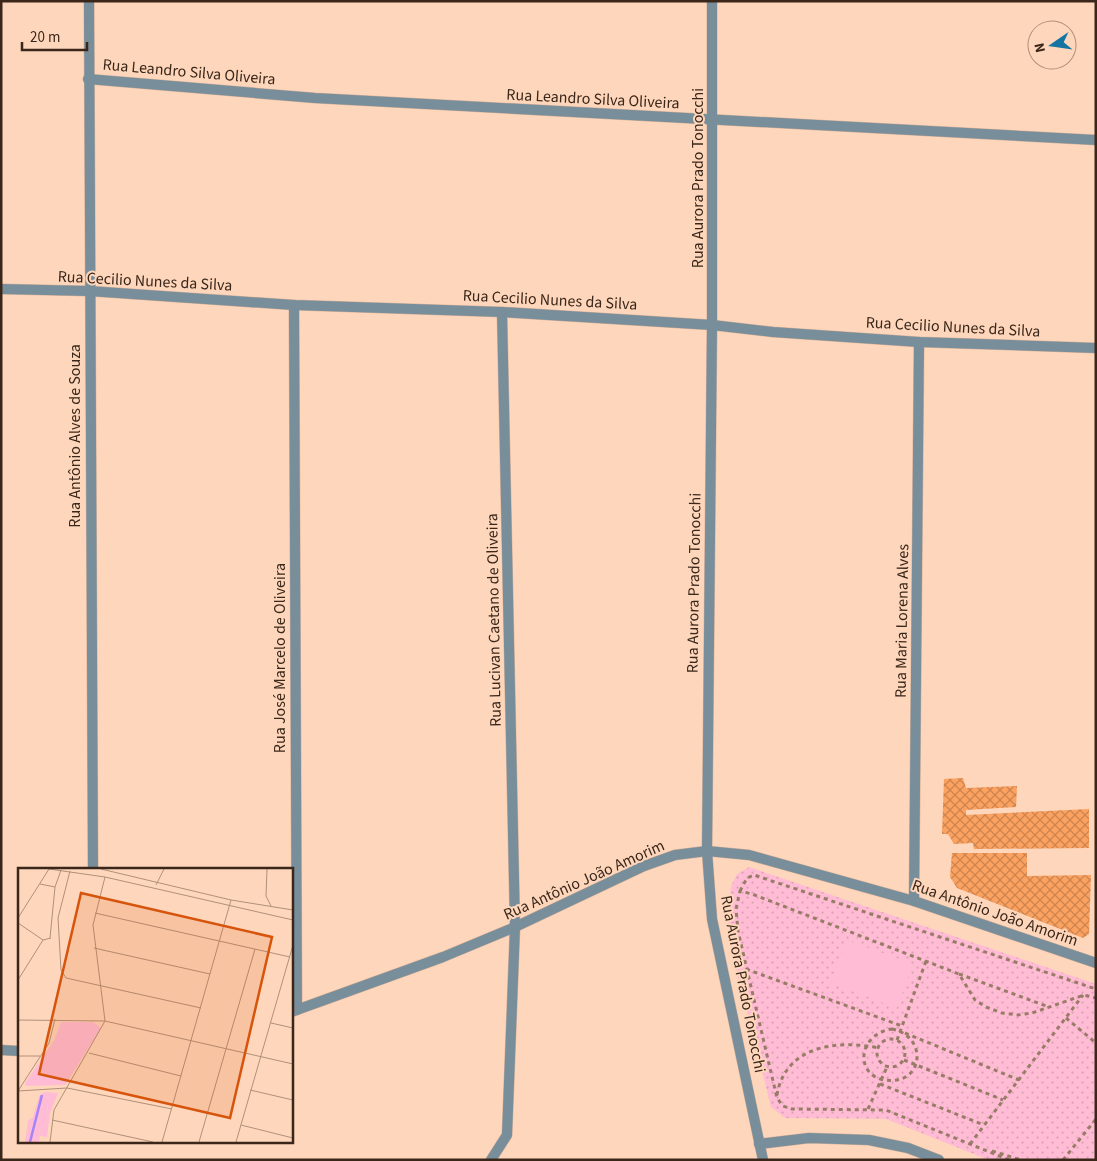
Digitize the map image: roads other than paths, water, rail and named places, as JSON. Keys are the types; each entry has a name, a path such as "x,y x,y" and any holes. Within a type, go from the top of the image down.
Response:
{"street":[{"name":"Rua Antônio Alves de Souza","path":"89,1 93,868"},
{"name":"Rua Aurora Prado Tonocchi","path":"712,1 712,325 707,851 712,919 763,1160"},
{"name":"Rua Leandro Silva Oliveira","path":"88,79 316,98 1096,140"},
{"name":"Rua Cecilio Nunes da Silva","path":"1,289 89,291 294,305 502,312 712,325 773,332 919,342 1096,348"},
{"name":"Rua José Marcelo de Oliveira","path":"294,305 294,1011"},
{"name":"Rua Lucivan Caetano de Oliveira","path":"491,1160 507,1135 515,927 502,312"},
{"name":"Rua Maria Lorena Alves","path":"914,901 919,342"},
{"name":"Rua Antônio João Amorim","path":"294,1011 443,957 515,927 644,866 675,855 707,851 749,855 914,901 1096,963"},
{"path":"1,1050 18,1051"},
{"path":"759,1144 809,1138 870,1140 908,1148 939,1160"}]}
